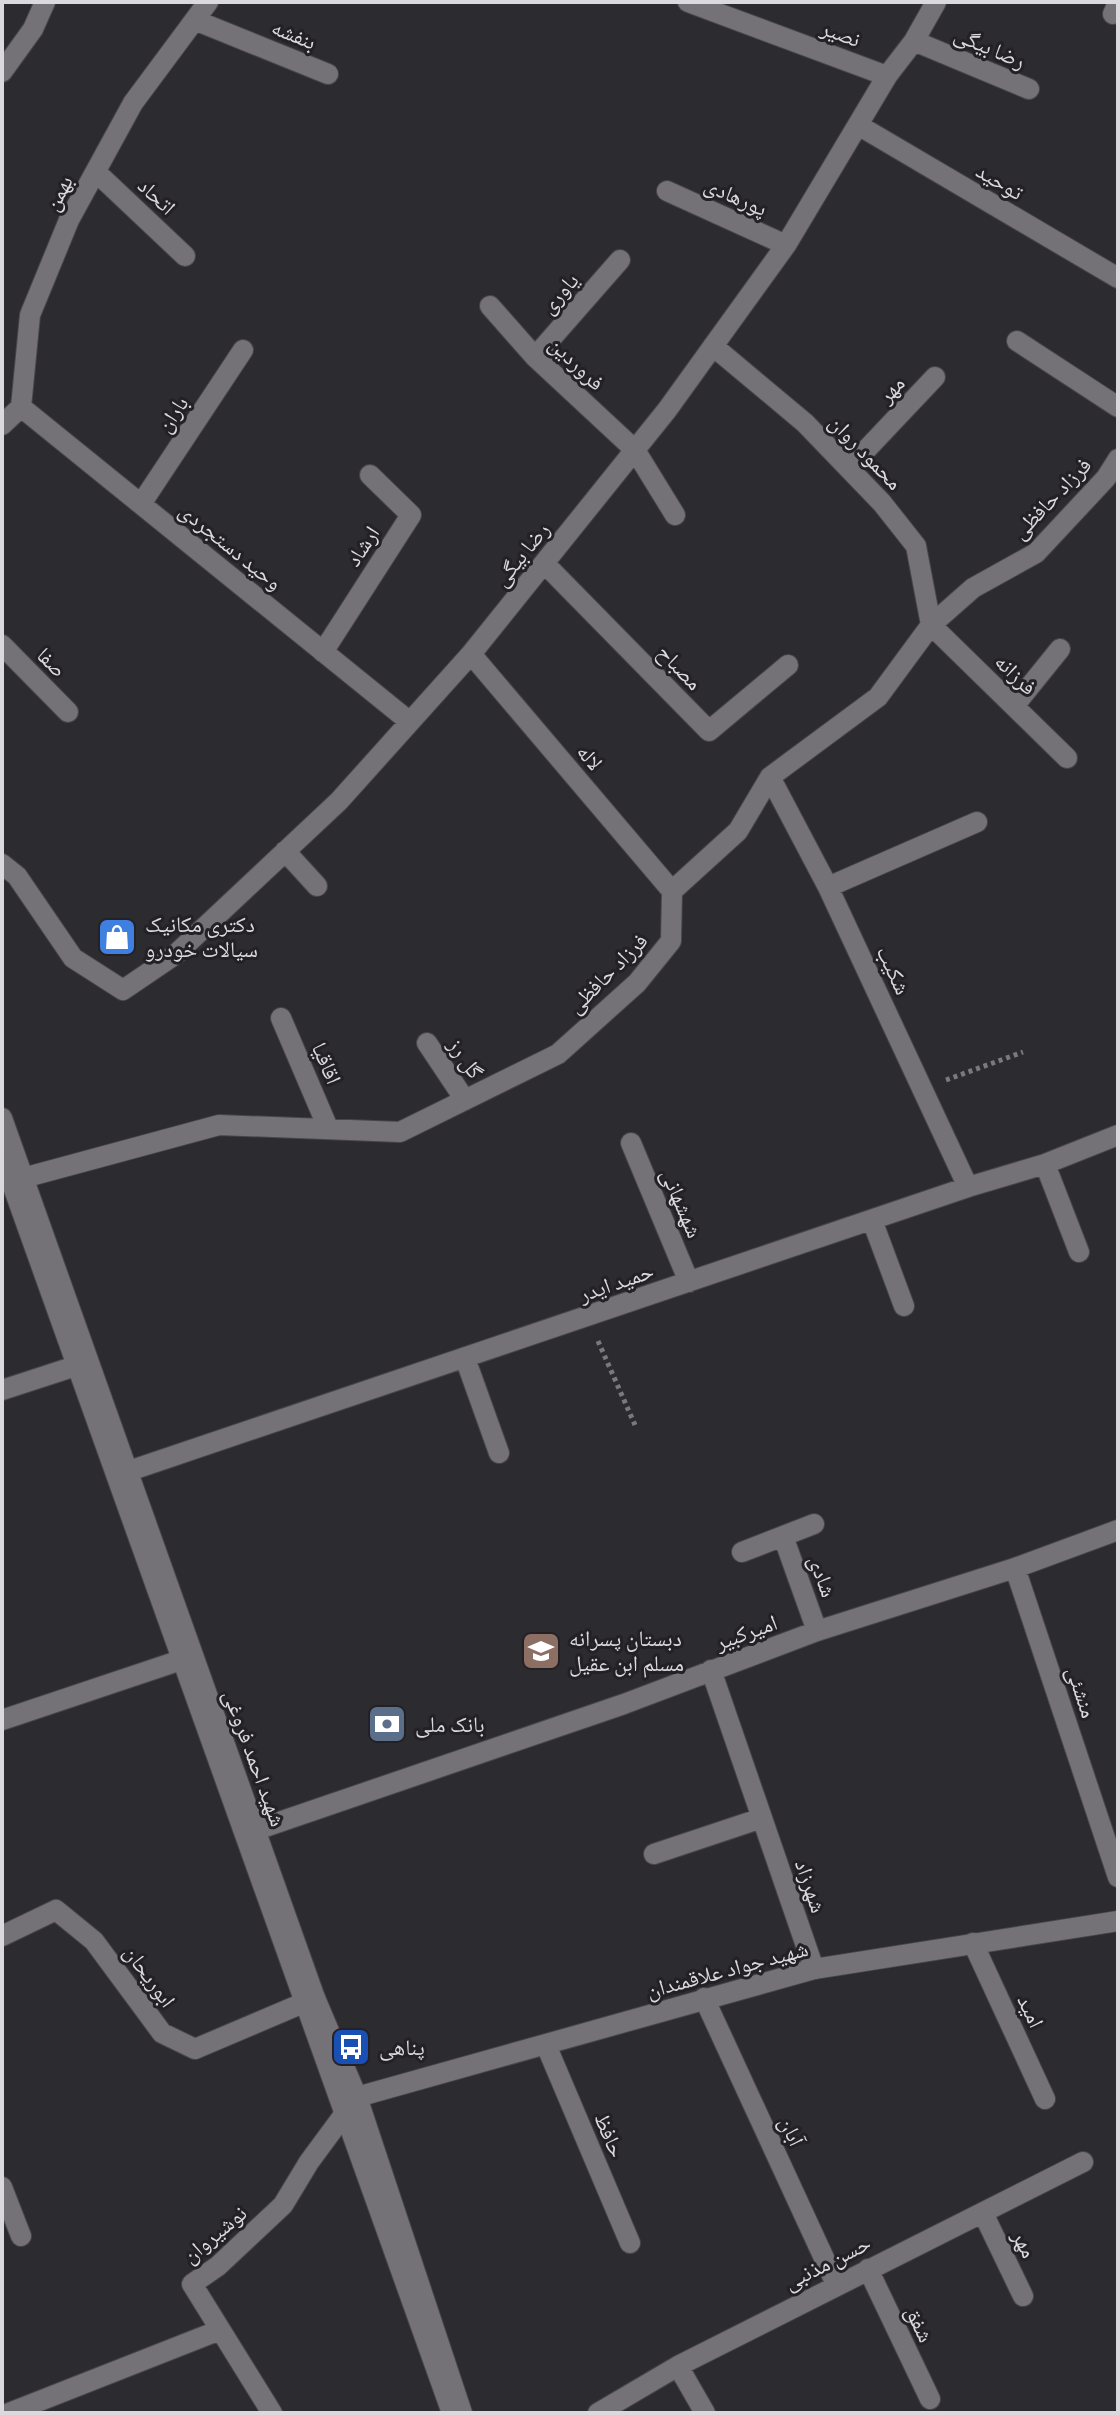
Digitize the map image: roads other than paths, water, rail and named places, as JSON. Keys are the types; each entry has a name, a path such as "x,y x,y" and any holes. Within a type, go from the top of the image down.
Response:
{"street":[{"path":"2,72 33,29 45,2"},
{"name":"بهمن","path":"21,407 30,315 69,220 133,103 197,21 208,2"},
{"name":"نصیر","path":"688,2 887,76"},
{"path":"914,41 936,2"},
{"name":"بنفشه","path":"197,21 328,74"},
{"name":"رضا بیگی","path":"2,864 17,876 73,958 123,990 176,954 339,801 471,654 635,450 786,245 887,76 914,41 1029,89"},
{"name":"توحید","path":"858,125 1118,278"},
{"name":"اتحاد","path":"96,172 185,256"},
{"name":"پورهادی","path":"667,191 786,245"},
{"name":"یاوری","path":"535,357 620,260"},
{"name":"فروردین","path":"490,306 535,357 635,450 675,515"},
{"path":"1017,341 1118,407"},
{"name":"محمود روان","path":"713,346 805,423 849,468 916,546 931,625"},
{"name":"باران","path":"141,504 243,350"},
{"name":"مهر","path":"849,468 935,377"},
{"path":"2,425 21,407"},
{"name":"وحید دستجردی","path":"21,407 410,722"},
{"name":"فرزاد حافظی","path":"23,1178 219,1125 400,1132 558,1054 637,983 671,941 672,891 738,831 770,777 878,697 931,625 973,588 1036,553 1112,485 1118,459"},
{"name":"ارشاد","path":"323,652 411,515 370,475"},
{"name":"مصباح","path":"544,563 709,731 788,665"},
{"name":"فرزانه","path":"931,625 1067,758"},
{"name":"صفا","path":"2,645 68,712"},
{"path":"1014,706 1060,649"},
{"name":"لاله","path":"471,654 672,891"},
{"name":"شکیب","path":"770,777 828,887 968,1187"},
{"path":"828,887 977,822"},
{"path":"285,851 317,886"},
{"name":"اقاقیا","path":"281,1018 328,1128"},
{"name":"گل رز","path":"427,1043 465,1100"},
{"name":"شهید احمد فروغی","path":"2,1118 315,1998 452,2413"},
{"name":"حمید ایدر","path":"129,1471 589,1318 968,1187 1045,1164 1118,1135"},
{"name":"شهشهانی","path":"631,1143 689,1282"},
{"name":"شهید احمد فروغی","path":"2,1156 462,2413"},
{"path":"1045,1164 1079,1252"},
{"path":"872,1220 904,1306"},
{"path":"465,1358 499,1453"},
{"path":"2,1390 88,1362"},
{"path":"742,1552 814,1524"},
{"name":"امیرکبیر","path":"256,1830 624,1704 817,1631 1015,1568 1118,1530"},
{"name":"شادی","path":"783,1536 817,1631"},
{"name":"منشئی","path":"1015,1568 1118,1877"},
{"path":"2,1720 193,1656"},
{"name":"شهرزاد","path":"711,1670 814,1969"},
{"path":"654,1854 762,1818"},
{"name":"ابوریحان","path":"2,1936 56,1910 94,1941 162,2033 195,2049 315,1998"},
{"name":"شهید جواد علاقمندان","path":"351,2105 704,1998 814,1969 1117,1920"},
{"name":"امید","path":"973,1943 1045,2099"},
{"name":"آبان","path":"704,1998 836,2284"},
{"name":"حافظ","path":"546,2045 630,2243"},
{"name":"نوشیروان","path":"272,2413 192,2284 218,2266 283,2205 309,2162 351,2105"},
{"name":"حسن مذنبی","path":"598,2413 678,2366 836,2284 1083,2162"},
{"path":"2,2187 21,2236"},
{"name":"مهر","path":"983,2213 1023,2296"},
{"name":"شفق","path":"868,2269 930,2399"},
{"path":"9,2413 220,2330"},
{"path":"678,2366 705,2413"}],"place":[{"name":"دکتری مکانیک سیالات خودرو","path":"117,937"},
{"name":"دبستان پسرانه مسلم ابن عقیل","path":"541,1651"},
{"name":"بانک ملی","path":"387,1724"},
{"name":"پناهی","path":"351,2047"}]}
